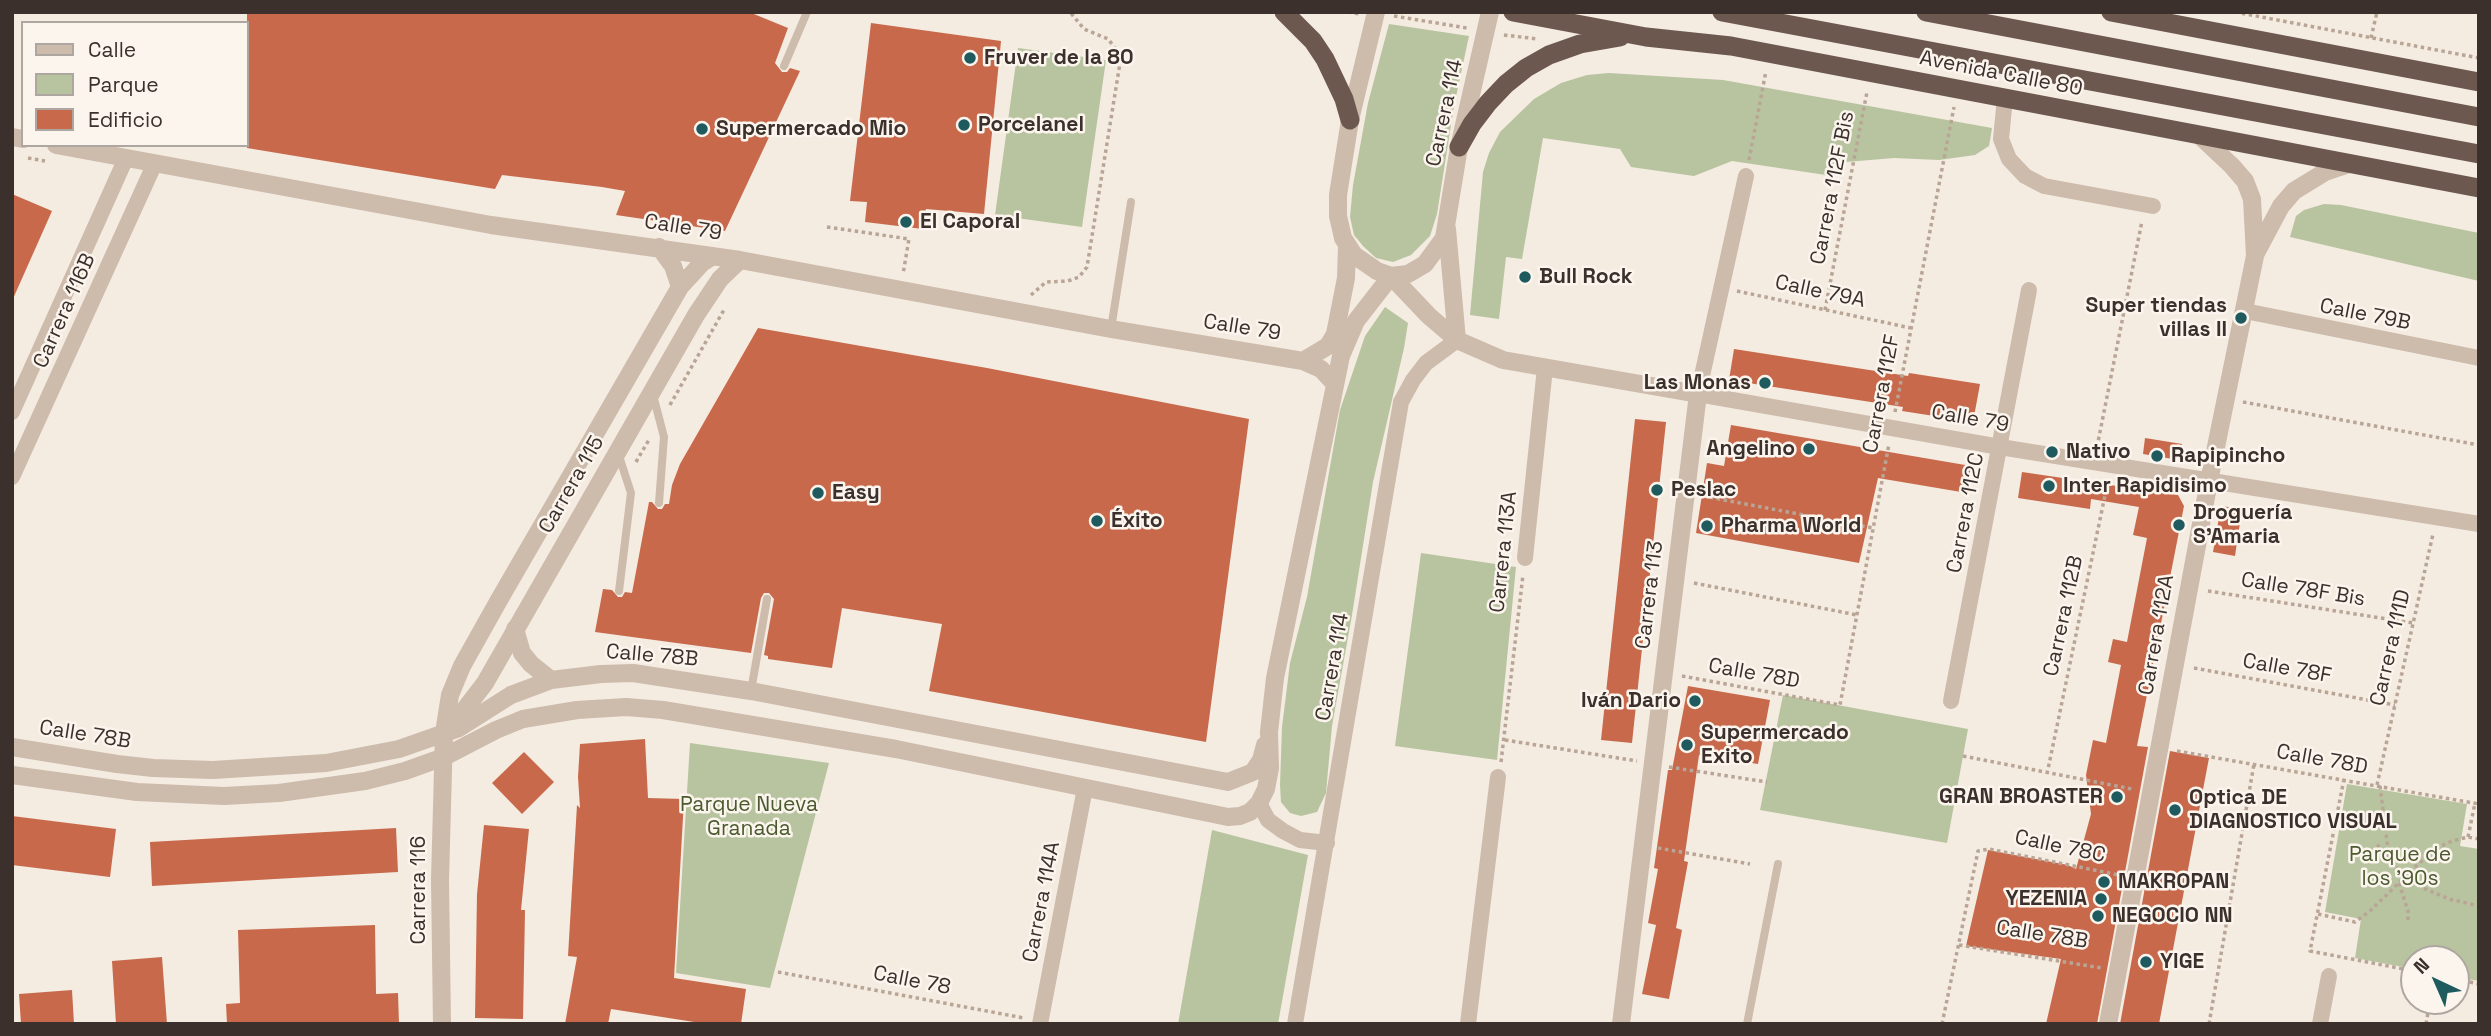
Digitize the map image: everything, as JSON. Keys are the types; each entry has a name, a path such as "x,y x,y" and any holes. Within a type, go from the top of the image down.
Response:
{"highway":[{"path":"1284,12 1325,59 1350,120"},
{"name":"Avenida Calle 80","path":"1513,12 1646,37 1731,46 2479,188"},
{"name":"Avenida Calle 80","path":"1722,12 2479,154"},
{"path":"1926,12 2479,117"},
{"path":"2111,12 2479,82"},
{"path":"1460,147 1472,124 1488,103 1526,68 1549,55 1580,44 1613,37 1646,37"}],"street":[{"name":"Carrera 114","path":"1391,276 1408,274 1425,264 1444,238 1460,147 1490,12"},
{"path":"12,775 107,790 224,796 279,793 365,781 405,771 444,757 523,719 577,710 626,707 663,710 896,749 1228,817 1250,812 1259,803 1266,789 1270,768 1269,732 1275,678 1334,383 1347,337 1391,276 1364,263 1347,246 1339,228 1338,205 1350,120 1376,14"},
{"path":"2005,98 2001,139 2009,159 2025,176 2044,186 2149,206"},
{"name":"Carrera 112A","path":"2108,1024 2208,481 2255,256 2252,199 2245,181 2199,135"},
{"name":"Calle 79","path":"67,147 491,225 740,260 1111,329 1303,361"},
{"name":"Carrera 116B","path":"12,412 126,158"},
{"name":"Carrera 116B","path":"12,477 155,163"},
{"name":"Carrera 112A","path":"2255,256 2281,206 2294,191 2325,172 2349,164"},
{"name":"Carrera 113","path":"1621,1024 1698,394 1746,176"},
{"path":"1447,226 1457,340"},
{"path":"1303,361 1328,345 1335,334 1346,278 1347,246"},
{"path":"659,247 673,266 680,287"},
{"name":"Carrera 115","path":"444,757 444,733 450,695 462,666 680,287 702,262 713,256"},
{"name":"Carrera 115","path":"444,733 472,702 696,315 720,279 740,260"},
{"name":"Calle 79","path":"1391,276 1429,316 1457,340 1503,360 2000,447 2479,524"},
{"name":"Carrera 112C","path":"1951,702 2029,290"},
{"name":"Calle 79B","path":"2245,312 2479,358"},
{"name":"Carrera 114","path":"1295,1024 1401,402 1426,363 1457,340"},
{"path":"1303,361 1321,369 1334,383"},
{"name":"Carrera 113A","path":"1525,558 1545,368"},
{"path":"514,629 522,653 551,680"},
{"name":"Calle 78B","path":"12,747 117,764 213,769 351,760 399,749 459,728 511,695 551,680 633,673 751,691 1228,782 1253,772 1261,760 1269,732"},
{"name":"Carrera 116","path":"442,1024 440,880 444,757"},
{"path":"1468,1024 1499,778"},
{"name":"Carrera 114A","path":"1040,1023 1085,788"},
{"path":"1259,803 1268,820 1283,831 1300,840 1327,843"},
{"path":"2320,1024 2329,976"}],"lane":[{"path":"784,66 807,12"},
{"path":"1111,329 1131,202"},
{"path":"652,392 664,437 659,503"},
{"path":"617,451 631,493 619,591"},
{"path":"751,691 767,599"},
{"path":"1747,1024 1778,864"}],"path":[{"path":"1025,313 1031,293 1046,282 1068,281 1079,276 1087,267 1120,63 1115,48 1108,39 1084,29 1070,12"},
{"path":"1348,12 1467,29"},
{"path":"2235,12 2479,58"},
{"path":"2366,61 2377,12"},
{"path":"1502,34 1540,39"},
{"path":"1746,176 1769,53"},
{"name":"Carrera 112F Bis","path":"1825,310 1871,73"},
{"name":"Carrera 112F","path":"1840,705 1958,89"},
{"path":"2094,462 2149,206"},
{"path":"827,228 909,239 900,290"},
{"name":"Calle 79A","path":"1721,288 1911,328"},
{"path":"2225,399 2479,445"},
{"name":"Carrera 112B","path":"2047,774 2112,465"},
{"path":"1686,493 1873,528"},
{"name":"Carrera 111D","path":"2378,785 2437,518"},
{"name":"Carrera 113A","path":"1505,740 1525,558"},
{"path":"1675,579 1857,615"},
{"name":"Calle 78F Bis","path":"2189,588 2413,623"},
{"name":"Calle 78F","path":"2175,664 2395,705"},
{"name":"Calle 78D","path":"1663,673 1840,705"},
{"name":"Calle 78D","path":"2159,748 2477,803"},
{"path":"1963,756 2151,793"},
{"path":"2209,1024 2254,764"},
{"path":"2344,779 2310,951 2400,968"},
{"path":"2378,785 2389,857"},
{"path":"2468,837 2477,803"},
{"path":"2318,914 2355,922 2371,911 2439,847 2468,837 2479,839"},
{"path":"1642,845 1749,864"},
{"path":"2378,845 2407,876 2437,894 2479,906"},
{"name":"Calle 78C","path":"1959,945 1978,851 1989,849 2068,863 2080,869 2135,877"},
{"path":"2399,883 2408,911 2408,921"},
{"path":"1943,1024 1959,945"},
{"name":"Calle 78B","path":"1959,945 2118,970"},
{"name":"Calle 78","path":"778,972 1040,1023"},
{"path":"2478,983 2479,975"}],"green space":[{"path":"1389,24 1469,36 1454,106 1437,214 1430,236 1411,255 1393,262 1376,258 1363,246 1354,235 1350,217 1368,103"},
{"path":"1018,48 1106,60 1082,227 995,215"},
{"path":"1609,73 1723,80 1992,128 1989,146 1975,155 1939,160 1894,158 1846,162 1826,175 1732,161 1694,176 1631,167 1620,149 1543,138 1522,259 1506,257 1499,319 1470,315 1483,172 1500,132 1534,99 1561,83 1587,75"},
{"path":"2324,204 2341,205 2479,233 2479,281 2290,237 2296,216 2304,210"},
{"path":"1385,307 1408,323 1404,348 1373,482 1332,726 1326,793 1317,812 1301,816 1290,813 1281,802 1282,727 1290,663 1307,597 1340,410 1365,336"},
{"path":"1421,553 1516,567 1497,760 1395,746"},
{"path":"1783,695 1968,729 1947,843 1760,810"},
{"name":"Parque Nueva Granada","path":"690,743 829,763 770,988 676,973"},
{"name":"Parque de los '90s","path":"2347,784 2467,804 2460,846 2479,849 2479,981 2470,979 2470,945 2400,945 2400,966 2355,958 2361,919 2325,912"},
{"path":"1212,830 1308,855 1278,1024 1178,1024"}],"building":[{"path":"247,12 749,12 788,28 775,63 782,72 787,72 790,68 800,71 725,231 616,215 625,191 602,187 502,175 495,189 247,148"},
{"path":"871,23 1001,41 984,214 926,209 923,229 865,222 867,202 850,201"},
{"path":"12,194 52,211 12,301"},
{"path":"758,328 987,368 1249,419 1206,742 929,691 942,624 842,608 832,668 768,659 768,656 764,655 774,599 769,593 764,593 761,598 751,653 595,632 603,589 612,590 618,597 622,597 625,592 632,593 649,502 658,509 669,504 672,485 680,464"},
{"path":"1734,349 1908,376 1909,373 1980,384 1973,422 1902,411 1903,407 1729,380"},
{"path":"1635,419 1666,422 1632,743 1601,740"},
{"path":"1731,425 1971,466 1967,493 1878,478 1859,563 1696,533 1707,463 1724,466"},
{"path":"2145,438 2182,444 2179,460 2143,454"},
{"path":"2022,472 2178,495 2184,506 2137,746 2148,747 2097,1024 2046,1024 2061,959 1966,946 1988,850 2068,865 2076,869 2091,814 2086,775 2093,740 2106,743 2121,665 2108,662 2113,639 2127,642 2147,538 2133,535 2139,507 2091,499 2090,509 2018,498"},
{"path":"2221,506 2242,509 2235,556 2213,552"},
{"path":"1688,686 1770,700 1758,764 1699,755 1684,861 1688,862 1676,928 1682,930 1669,999 1642,994 1656,925 1648,923 1658,869 1654,868 1668,770 1672,770"},
{"path":"645,739 648,798 684,799 674,978 746,989 741,1024 707,1024 611,1009 608,1024 565,1024 577,957 568,956 577,805 580,808 580,744"},
{"path":"2170,751 2209,758 2159,1024 2120,1024"},
{"path":"524,752 554,782 522,814 492,783"},
{"path":"12,816 116,829 110,877 12,865"},
{"path":"484,825 529,829 521,910 525,910 523,1019 475,1018 477,894"},
{"path":"396,828 398,872 152,886 150,842"},
{"path":"375,925 376,994 398,993 399,1024 227,1024 226,1004 240,1003 238,930"},
{"path":"162,957 167,1024 116,1024 112,961"},
{"path":"72,990 74,1024 21,1024 19,994"}],"place":[{"name":"Fruver de la 80","path":"970,58"},
{"name":"Porcelanel","path":"964,125"},
{"name":"Supermercado Mio","path":"702,129"},
{"name":"El Caporal","path":"906,222"},
{"name":"Bull Rock","path":"1525,277"},
{"name":"Super tiendas villas II","path":"2241,318"},
{"name":"Las Monas","path":"1765,383"},
{"name":"Angelino","path":"1809,449"},
{"name":"Nativo","path":"2052,452"},
{"name":"Rapipincho","path":"2157,456"},
{"name":"Inter Rapidisimo","path":"2049,486"},
{"name":"Peslac","path":"1657,490"},
{"name":"Easy","path":"818,493"},
{"name":"Éxito","path":"1097,521"},
{"name":"Droguería S'Amaria","path":"2179,525"},
{"name":"Pharma World","path":"1707,526"},
{"name":"Iván Dario","path":"1695,701"},
{"name":"Supermercado Exito","path":"1687,745"},
{"name":"GRAN BROASTER","path":"2117,797"},
{"name":"Optica DE DIAGNOSTICO VISUAL","path":"2175,810"},
{"name":"MAKROPAN","path":"2104,882"},
{"name":"YEZENIA","path":"2101,899"},
{"name":"NEGOCIO NN","path":"2098,916"},
{"name":"YIGE","path":"2146,962"}]}
